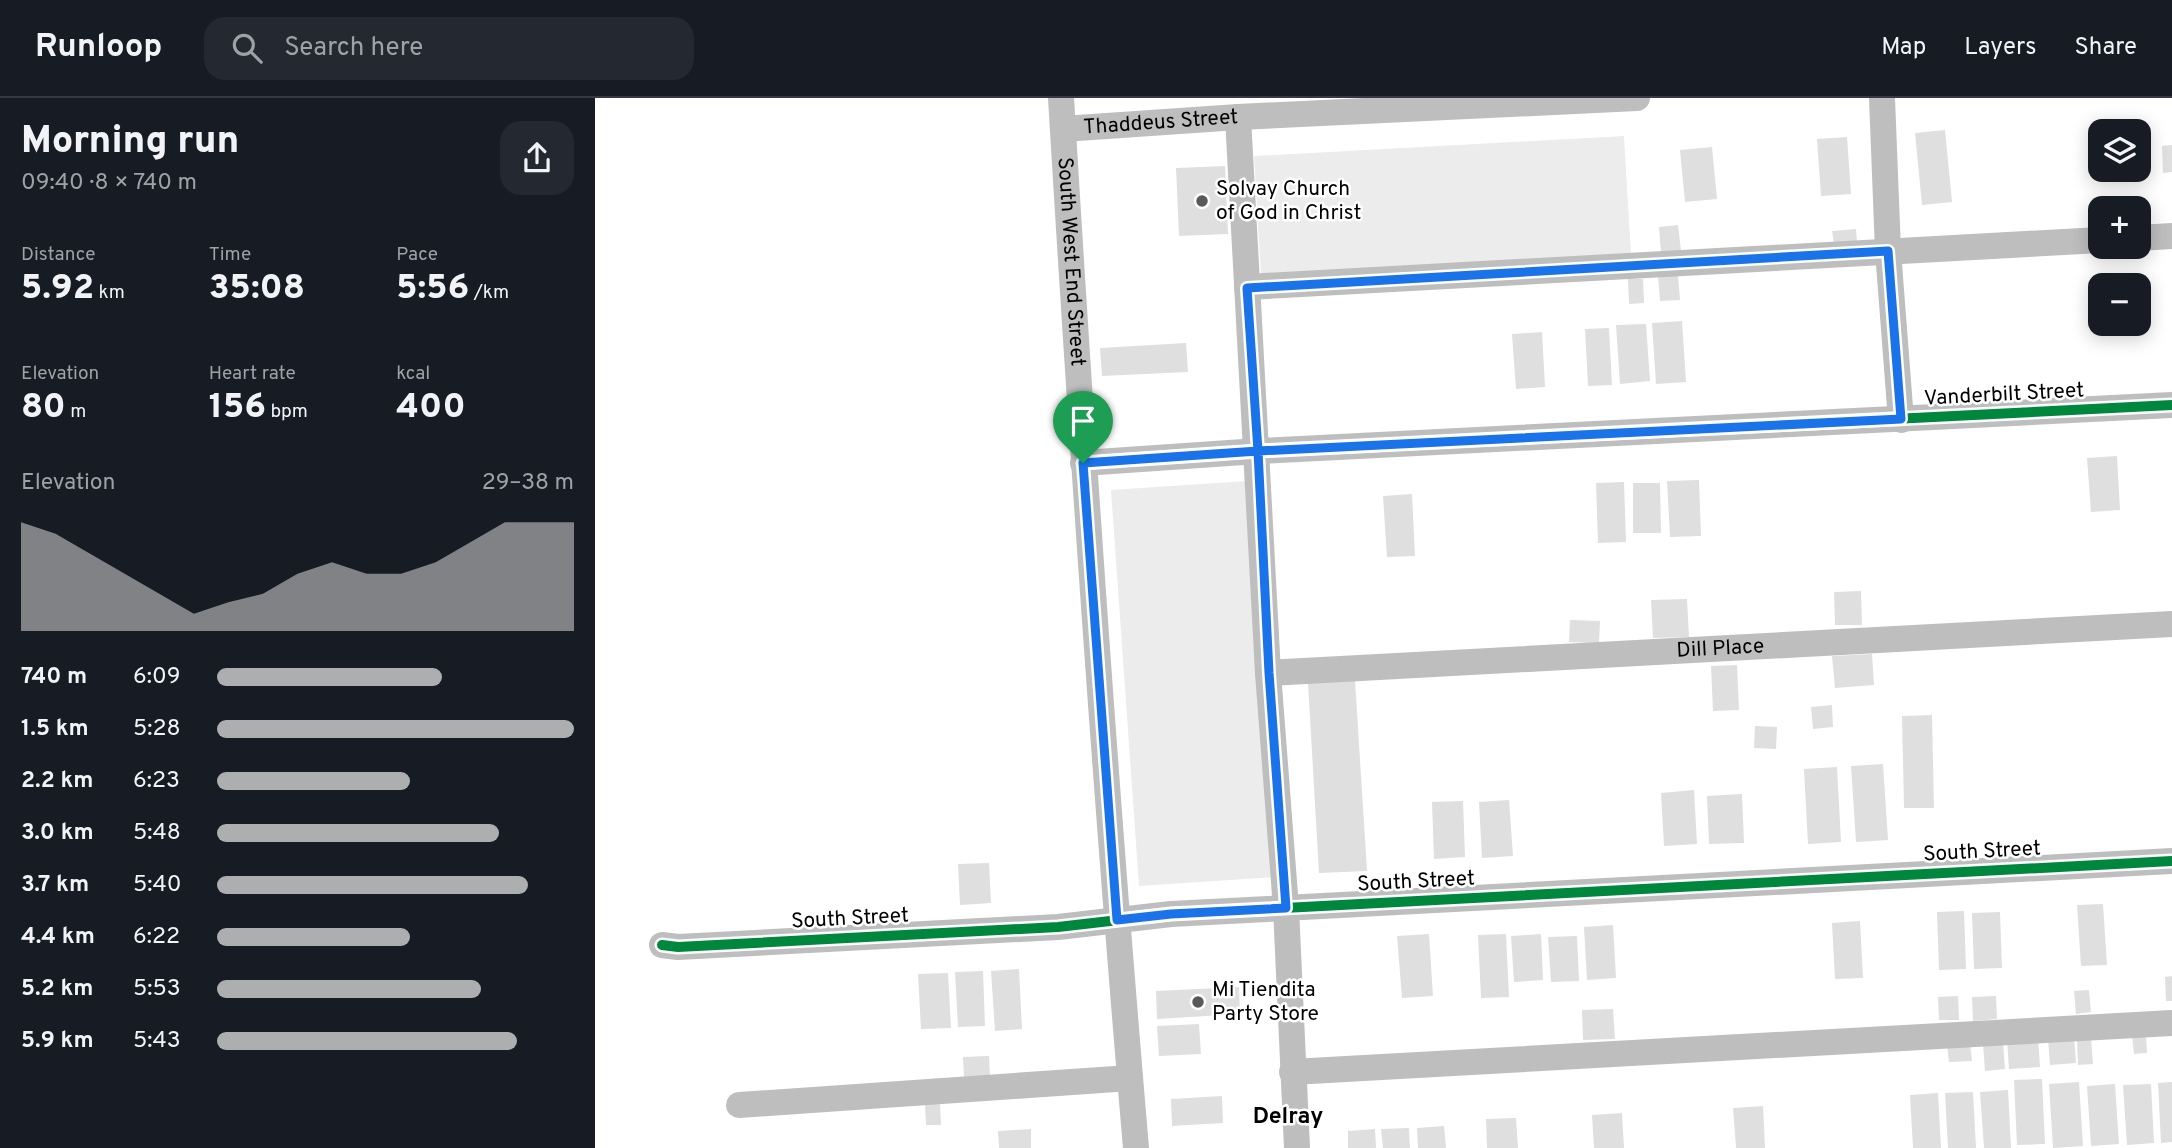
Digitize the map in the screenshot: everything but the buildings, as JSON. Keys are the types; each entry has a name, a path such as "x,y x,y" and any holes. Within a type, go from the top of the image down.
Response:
{"street":[{"name":"South West End Street","path":"1061,98 1083,463 1136,1148"},
{"name":"Thaddeus Street","path":"1063,128 1469,102 1637,98"},
{"path":"1882,98 1888,251 1901,419"},
{"path":"1238,117 1269,673 1286,908 1297,1148"},
{"path":"2151,237 2172,236"},
{"path":"1247,288 2088,241"},
{"name":"Vanderbilt Street","path":"1083,463 1258,451 2172,405"},
{"name":"Dill Place","path":"1269,673 2172,624"},
{"name":"South Street","path":"662,945 678,947 1017,929 1171,914 2172,861"},
{"path":"1293,1073 2172,1023"},
{"path":"739,1105 1130,1078"}],"shaded area":[{"path":"1624,136 1631,255 1261,275 1254,156"},
{"path":"1247,481 1275,877 1139,886 1111,490"}],"cycle path":[{"path":"1083,463 1258,451 2172,405"},
{"path":"662,945 678,947 1058,927 1171,914 2172,861"}],"place":[{"name":"Solvay Church of God in Christ","path":"1202,201"},
{"name":"Mi Tiendita Party Store","path":"1198,1002"}],"district":[{"name":"Delray","path":"1288,1117"}],"route":[{"path":"1083,463 1117,920 1171,914 1286,908 1269,673 1258,451 1901,419 1888,251 1247,288 1258,451 1083,463"}]}
